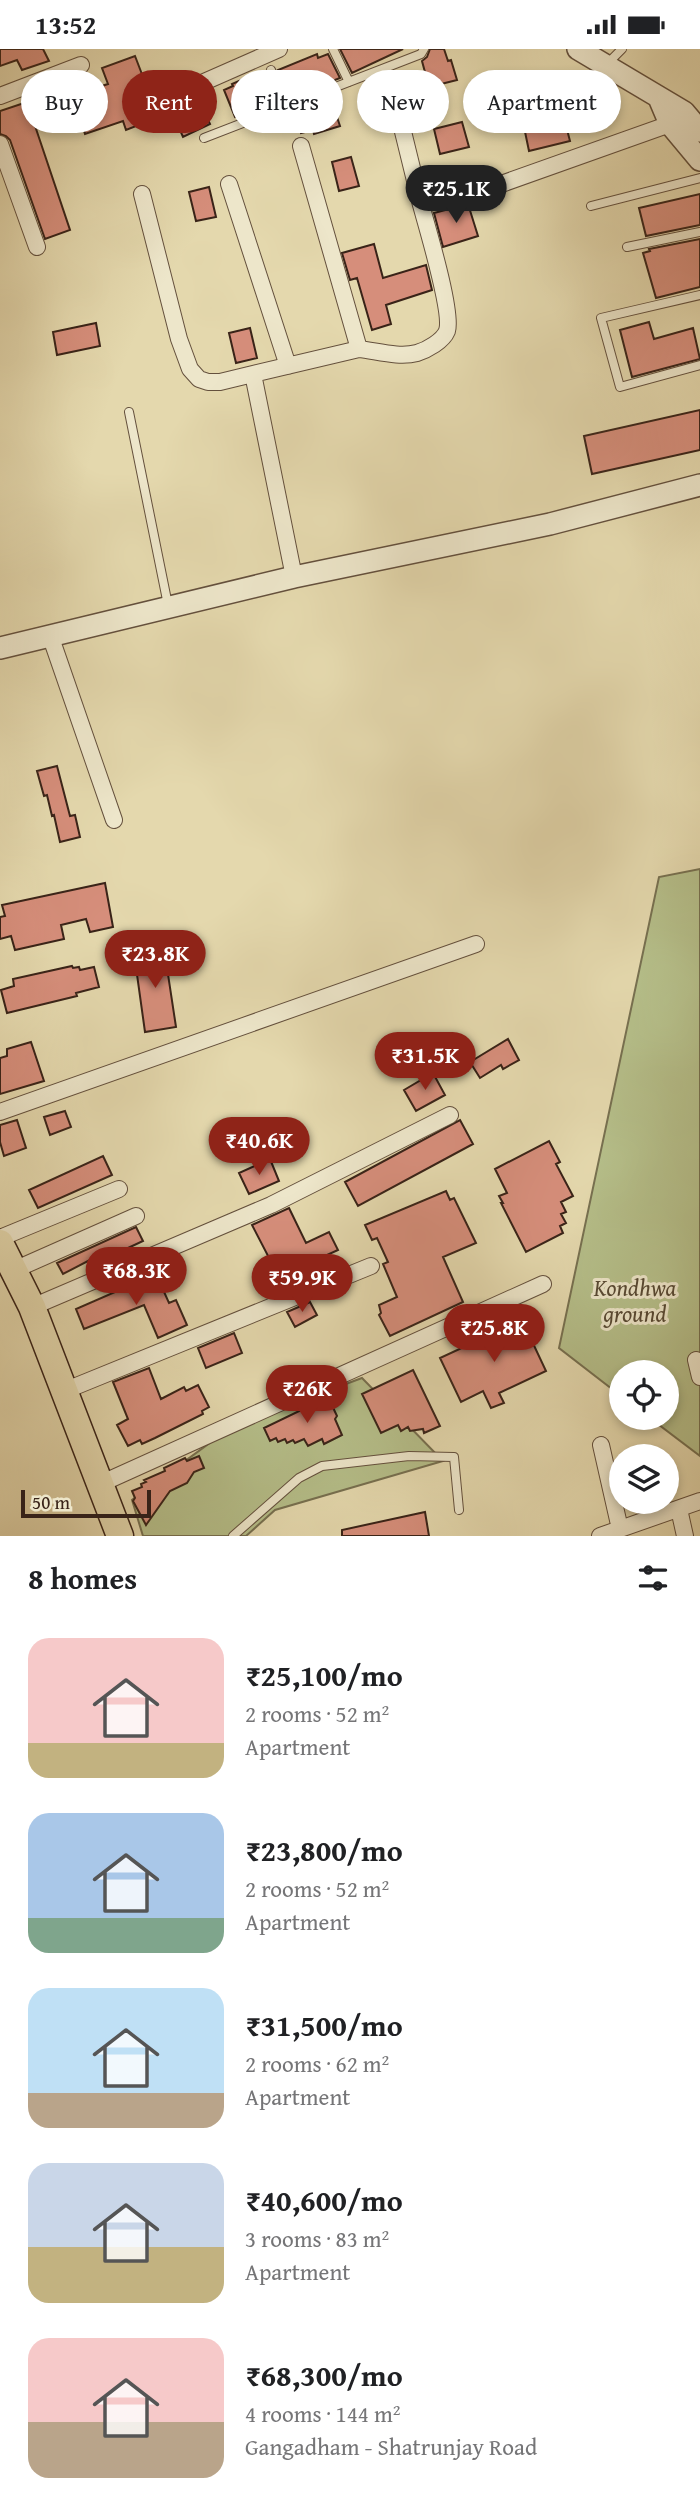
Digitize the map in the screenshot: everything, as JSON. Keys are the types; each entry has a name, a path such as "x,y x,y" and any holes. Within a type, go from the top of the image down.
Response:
{"main road":[{"path":"0,1240 32,1307 120,1536"}],"street":[{"path":"217,76 279,49"},
{"path":"578,49 659,98 677,118 700,160"},
{"path":"0,96 81,65"},
{"path":"421,205 490,188 677,118 700,131"},
{"path":"142,194 179,338 191,369 199,379 220,382 359,349 395,355 417,353 436,344 447,331 445,305 403,133"},
{"path":"0,144 37,247"},
{"path":"301,146 359,349"},
{"path":"229,184 288,366"},
{"path":"253,374 294,577"},
{"path":"0,648 294,577 550,524 700,485"},
{"path":"50,635 114,820"},
{"path":"0,1112 476,944"},
{"path":"32,1307 271,1205 450,1115"},
{"path":"0,1240 119,1189"},
{"path":"14,1270 136,1216"},
{"path":"64,1391 371,1266"},
{"path":"100,1484 543,1284"},
{"path":"601,1445 620,1529"},
{"path":"685,1536 679,1509 700,1501"},
{"path":"600,1536 664,1514"}],"lane":[{"path":"333,49 349,82"},
{"path":"343,84 421,54 424,49"},
{"path":"605,66 622,49"},
{"path":"204,138 231,127"},
{"path":"591,205 700,178"},
{"path":"627,247 700,232"},
{"path":"700,295 601,318 620,387 700,365"},
{"path":"129,412 169,607"},
{"path":"233,1536 299,1478 322,1466 409,1456 454,1457 459,1510"}],"green space":[{"name":"Kondhwa ground","path":"700,869 700,1456 666,1430 679,1430 679,1360 609,1360 609,1387 559,1348 659,877"},
{"path":"362,1378 443,1461 275,1510 246,1536 143,1536 132,1500 233,1426"}],"building":[{"path":"0,49 43,49 49,61 22,70 17,60 0,66"},
{"path":"340,49 403,49 357,70 352,73"},
{"path":"430,49 444,49 448,61 451,60 457,80 449,82 449,70 424,70 422,61"},
{"path":"317,54 318,58 328,54 336,70 278,70"},
{"path":"135,56 140,70 122,70 122,121 108,126 108,70 102,68"},
{"path":"231,87 231,107 224,90"},
{"path":"21,104 21,133 37,133 70,230 45,239 10,140 0,134 0,111"},
{"path":"462,122 469,147 440,154 435,133 449,133 449,125"},
{"path":"525,133 568,133 570,141 529,151"},
{"path":"351,157 359,186 339,191 332,162"},
{"path":"209,187 216,217 196,221 189,192"},
{"path":"700,194 700,225 646,236 639,208"},
{"path":"468,204 478,236 443,247 434,213"},
{"path":"700,239 700,287 656,298 643,253 650,251 649,249"},
{"path":"374,244 383,278 426,265 432,290 386,305 391,324 372,330 357,278 350,280 342,253"},
{"path":"649,322 654,339 693,328 700,359 632,377 620,330"},
{"path":"96,323 100,346 57,355 53,332"},
{"path":"250,328 257,358 236,363 229,333"},
{"path":"700,410 700,450 592,474 584,436"},
{"path":"57,766 70,816 75,815 80,837 60,842 54,815 52,816 47,795 44,796 37,771"},
{"path":"105,883 113,927 90,932 86,919 61,925 64,939 15,950 11,936 0,939 0,917 5,916 2,905"},
{"path":"164,948 176,1027 145,1032 134,953"},
{"path":"72,966 79,967 80,970 94,967 99,987 76,993 77,996 7,1013 1,990 14,986 13,979"},
{"path":"508,1039 519,1060 503,1069 501,1065 480,1078 470,1062"},
{"path":"31,1042 44,1081 0,1094 0,1058 7,1056 7,1049"},
{"path":"433,1073 445,1095 416,1111 404,1090"},
{"path":"65,1111 71,1127 50,1135 44,1117"},
{"path":"17,1120 26,1148 4,1156 0,1142 0,1125"},
{"path":"460,1120 473,1144 358,1206 345,1182"},
{"path":"549,1141 560,1162 556,1164 573,1196 561,1202 566,1212 561,1214 566,1223 560,1226 563,1233 526,1252 501,1203 499,1196 507,1193 495,1169"},
{"path":"103,1156 112,1175 38,1208 29,1190"},
{"path":"270,1159 279,1181 249,1194 239,1173"},
{"path":"446,1191 450,1200 454,1198 476,1243 443,1257 463,1302 390,1336 379,1315 379,1305 397,1297 383,1264 388,1262 377,1238 372,1240 365,1225"},
{"path":"289,1208 306,1243 329,1232 338,1250 279,1277 252,1225"},
{"path":"136,1227 143,1241 113,1255 111,1249 63,1274 57,1263"},
{"path":"156,1274 169,1303 176,1300 187,1325 158,1338 144,1305 84,1329 76,1309"},
{"path":"310,1302 317,1315 295,1327 287,1312"},
{"path":"522,1320 546,1371 499,1393 504,1403 491,1408 483,1391 461,1402 440,1358"},
{"path":"234,1333 242,1353 206,1368 198,1348"},
{"path":"149,1368 161,1399 184,1387 186,1391 198,1385 209,1407 202,1411 203,1414 155,1438 142,1444 140,1440 128,1446 117,1425 128,1419 113,1382"},
{"path":"413,1370 440,1426 424,1433 423,1429 410,1431 408,1427 401,1431 398,1425 381,1433 362,1394"},
{"path":"328,1397 342,1435 324,1444 322,1439 308,1446 304,1439 295,1443 293,1440 287,1443 285,1439 278,1442 276,1438 270,1441 264,1428"},
{"path":"199,1456 204,1468 194,1472 187,1483 170,1491 146,1525 133,1501 135,1498 132,1491 142,1487 141,1484 146,1482 144,1480 165,1471 164,1468 185,1458 187,1461"},
{"path":"425,1512 429,1536 342,1536 342,1530"}]}
